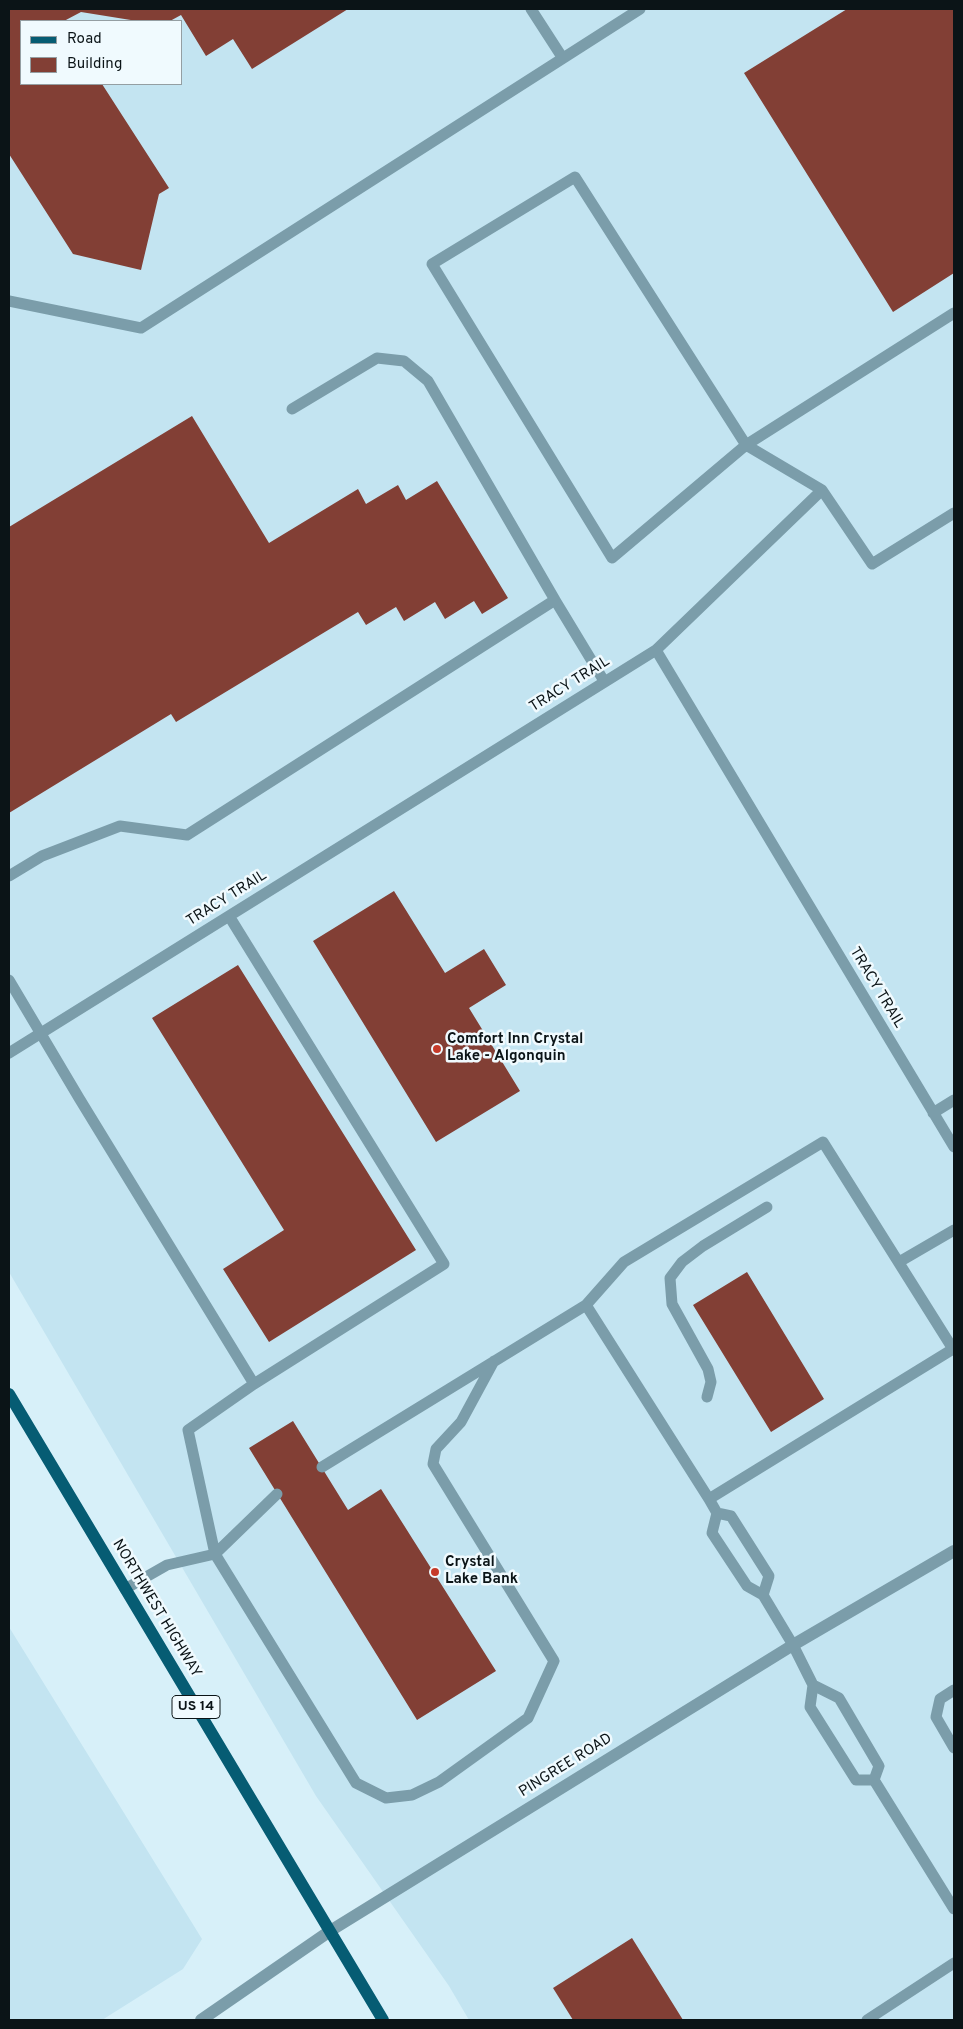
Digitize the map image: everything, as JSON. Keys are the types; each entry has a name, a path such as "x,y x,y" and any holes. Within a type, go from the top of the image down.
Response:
{"main road":[{"name":"NORTHWEST HIGHWAY","path":"9,1394 383,2020"}],"street":[{"name":"PINGREE ROAD","path":"203,2020 330,1931 793,1646 954,1551"}],"lane":[{"path":"531,9 562,57"},
{"path":"9,300 141,328 562,57 640,9"},
{"path":"954,313 746,445 612,558 432,264 575,177 746,445 822,490 872,564 954,513"},
{"path":"292,409 377,358 404,361 428,381 604,681"},
{"path":"656,650 822,490"},
{"path":"9,876 42,856 120,826 187,835 555,600"},
{"name":"TRACY TRAIL","path":"9,1053 656,650 954,1147"},
{"path":"229,916 444,1264 254,1384 188,1430 215,1554 356,1784 386,1798 412,1795 439,1782 528,1718 554,1661 433,1464 436,1449 461,1422 494,1361"},
{"path":"9,980 254,1384"},
{"path":"934,1113 954,1100"},
{"path":"322,1467 586,1305 624,1262 824,1142 953,1350 709,1499"},
{"path":"707,1397 711,1382 708,1369 672,1304 670,1278 682,1262 766,1207"},
{"path":"899,1262 954,1230"},
{"path":"586,1305 709,1499 717,1514 712,1533 747,1586 763,1595 793,1646 813,1685 810,1707 856,1780 874,1780"},
{"path":"125,1589 167,1565 215,1554 277,1494"},
{"path":"717,1514 731,1516 769,1576 763,1595"},
{"path":"813,1685 838,1698 879,1766 874,1780"},
{"path":"954,1690 940,1699 936,1717 954,1748"},
{"path":"874,1780 954,1909"},
{"path":"867,2020 954,1963"}],"shaded area":[{"path":"9,9 954,9 954,2020 469,2020 449,1986 316,1796 9,1272"},
{"path":"9,1627 202,1939 183,1969 102,2020 9,2020"}],"building":[{"path":"9,9 348,9 252,69 233,39 206,56 181,15 172,20 131,20 81,12 66,20 20,20 20,85 103,85 169,188 159,194 141,270 73,254 9,154"},
{"path":"847,9 954,9 954,273 893,312 744,73"},
{"path":"192,416 269,543 358,489 366,504 398,485 406,500 437,481 508,598 482,614 474,601 445,619 435,602 404,621 396,607 366,625 358,612 176,722 171,714 9,813 9,527"},
{"name":"Comfort Inn Crystal Lake - Algonquin","path":"394,891 445,973 484,949 506,985 469,1008 520,1091 436,1142 313,941"},
{"path":"238,965 416,1250 269,1342 223,1269 284,1230 152,1018"},
{"path":"747,1272 824,1399 771,1432 693,1305"},
{"path":"293,1421 348,1510 381,1489 496,1671 417,1720 249,1448"},
{"path":"632,1938 683,2020 573,2020 553,1988"}],"place":[{"name":"Comfort Inn Crystal Lake - Algonquin","path":"437,1049"},
{"name":"Crystal Lake Bank","path":"435,1572"}]}
